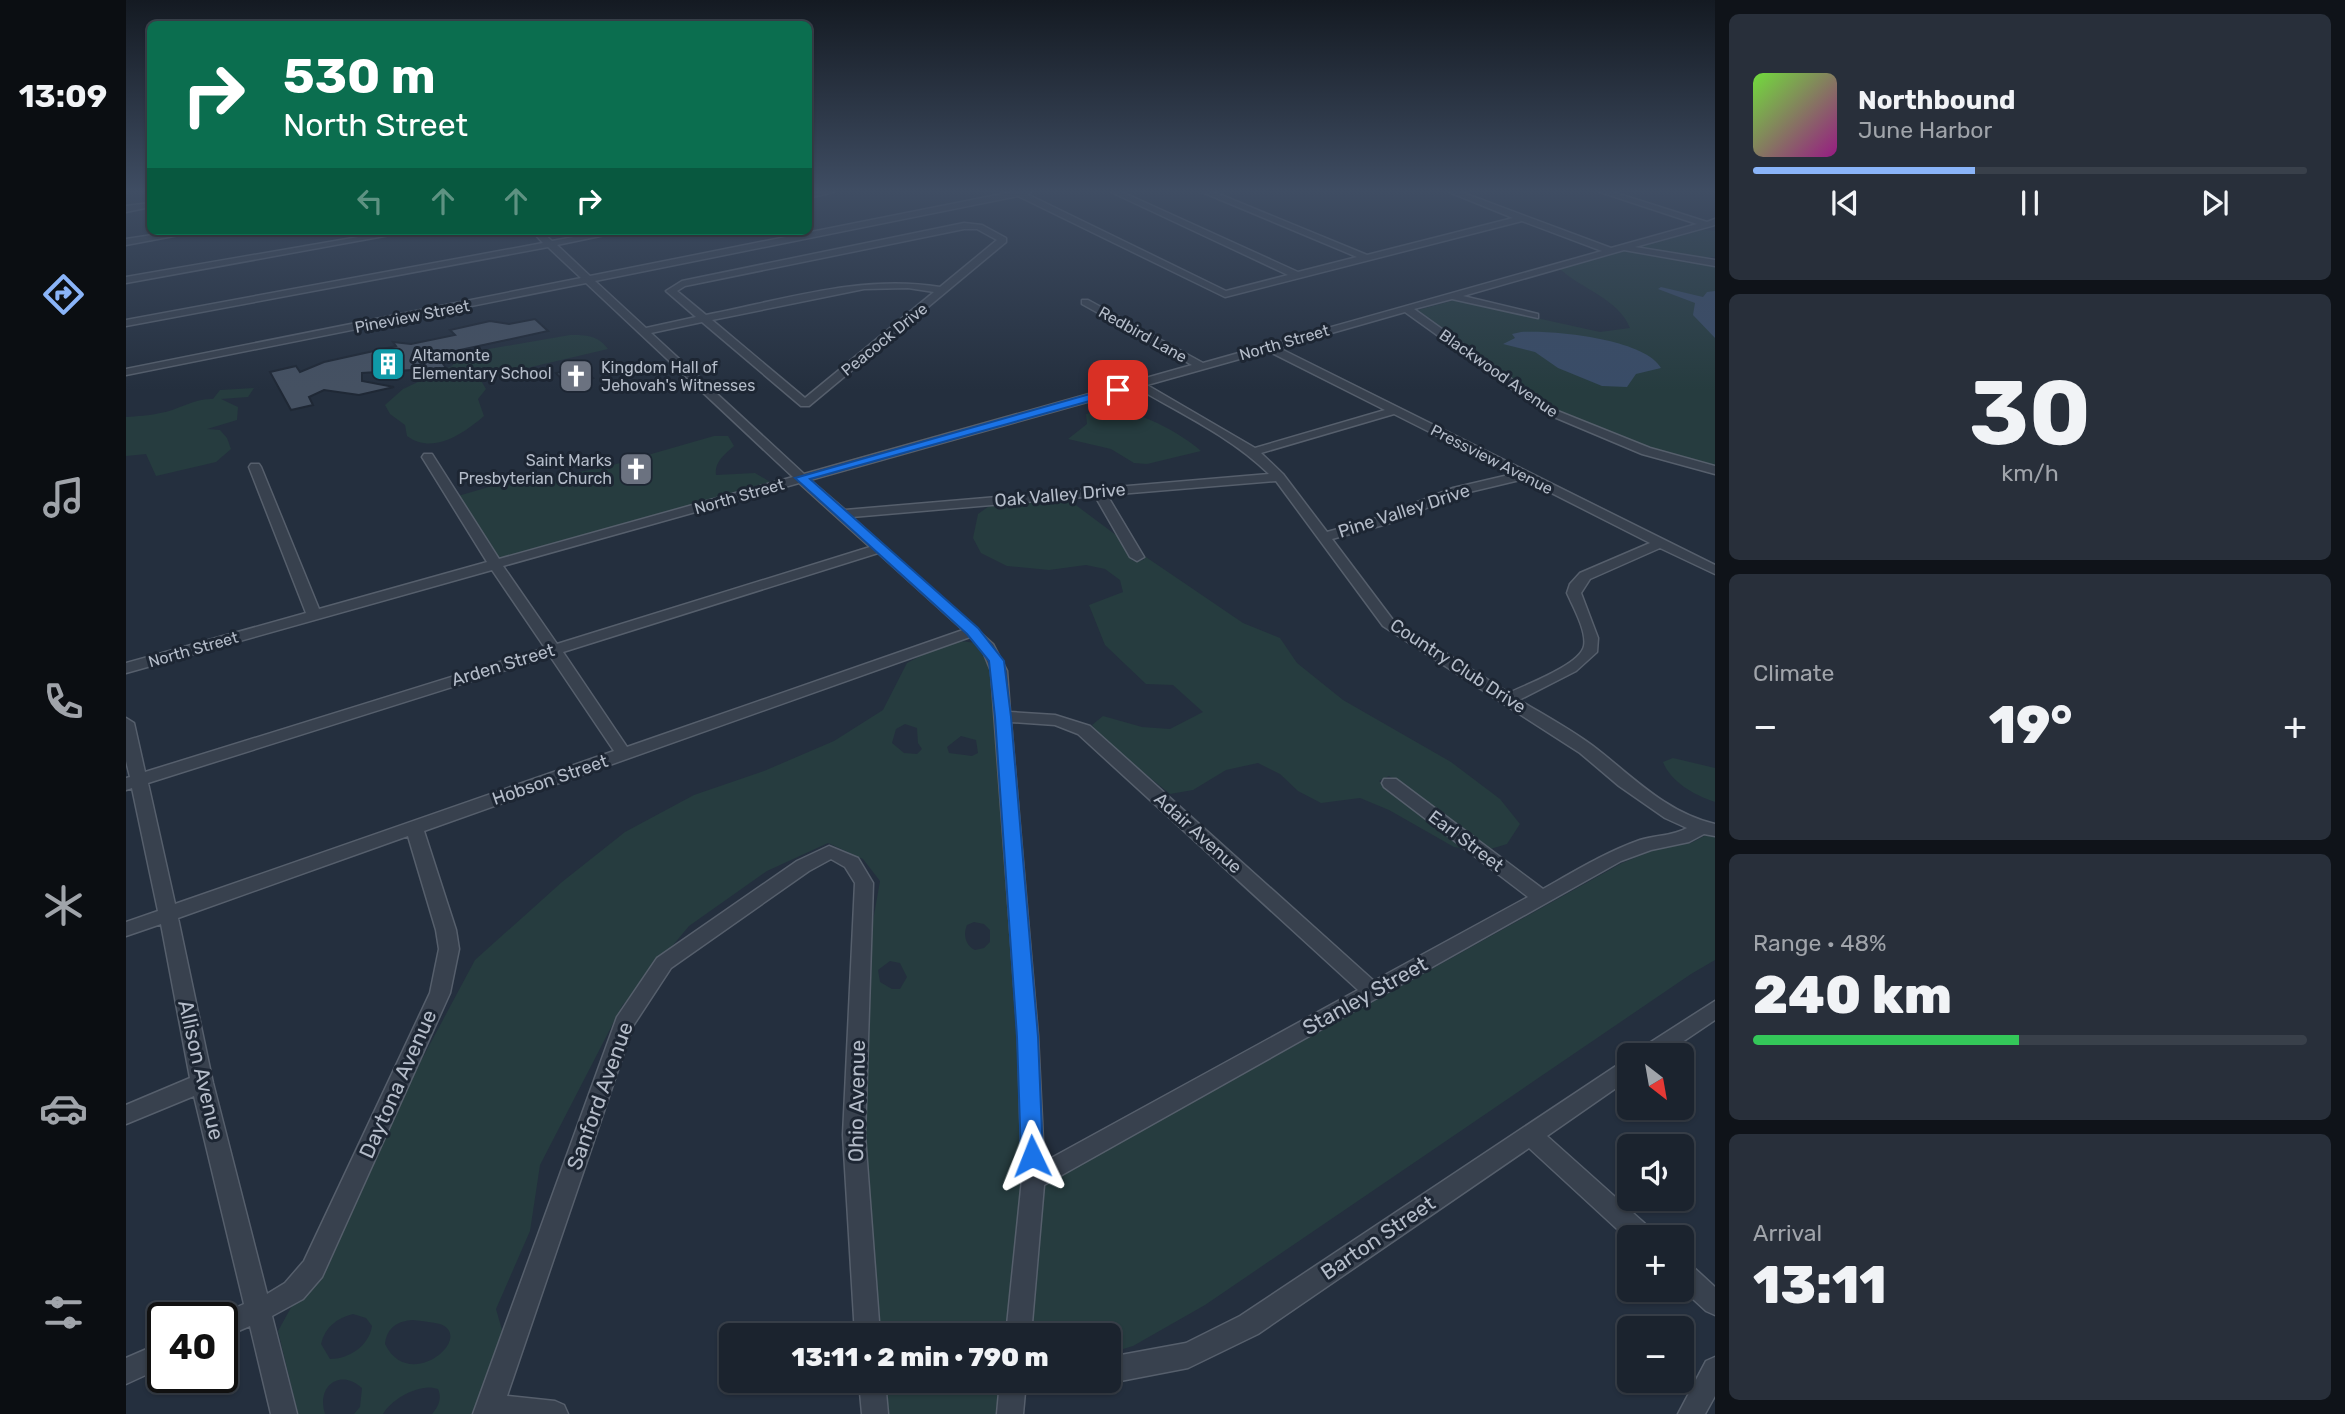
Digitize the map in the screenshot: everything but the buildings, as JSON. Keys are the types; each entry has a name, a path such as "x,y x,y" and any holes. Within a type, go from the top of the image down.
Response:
{"street":[{"path":"126,280 253,258"},
{"path":"126,323 475,258"},
{"path":"566,258 801,478 973,631 996,661 1003,717 1028,1037 1033,1179 1019,1323"},
{"name":"Pineview Street","path":"126,372 699,258"},
{"name":"Peacock Drive","path":"817,258 673,288 673,293 805,404 984,258"},
{"path":"1152,258 1225,294 1360,258"},
{"path":"1259,258 1296,275"},
{"name":"North Street","path":"126,668 1586,258"},
{"path":"1690,258 1715,258"},
{"path":"1690,258 1715,263"},
{"path":"646,333 864,286 908,285 944,290"},
{"path":"1450,296 1534,316"},
{"name":"Redbird Lane","path":"1085,302 1201,366"},
{"name":"Blackwood Avenue","path":"1406,308 1551,412 1646,451 1715,470"},
{"name":"Pressview Avenue","path":"1269,347 1715,570"},
{"name":"Country Club Drive","path":"1138,384 1253,452 1279,477 1388,624 1586,749 1625,782 1671,814 1708,828"},
{"path":"1253,452 1396,410"},
{"path":"428,457 495,564 624,754"},
{"path":"255,467 314,615"},
{"name":"Pine Valley Drive","path":"1325,537 1382,521 1457,491 1525,475"},
{"name":"Oak Valley Drive","path":"842,514 1279,477"},
{"path":"1098,492 1136,557"},
{"path":"1508,699 1578,665 1589,655 1592,646 1574,593 1577,584 1585,576 1660,543"},
{"name":"Arden Street","path":"132,782 880,548"},
{"name":"Hobson Street","path":"126,929 973,631"},
{"name":"Adair Avenue","path":"1003,717 1047,717 1069,722 1084,730 1373,992"},
{"name":"Allison Avenue","path":"126,723 132,782 169,914 202,1083 260,1308 284,1414"},
{"name":"Earl Street","path":"1390,783 1542,898"},
{"name":"Daytona Avenue","path":"238,1318 294,1291 313,1269 440,993 449,949 446,930 414,828"},
{"name":"Stanley Street","path":"1033,1179 1615,857 1648,844 1683,838 1708,828"},
{"name":"Sanford Avenue","path":"488,1411 625,1023 664,963 819,855 829,852 838,854 858,867"},
{"name":"Ohio Avenue","path":"858,867 864,883 854,1135 866,1323"},
{"path":"1665,1043 1715,1009"},
{"name":"Barton Street","path":"1121,1368 1188,1354 1249,1325 1617,1076"},
{"path":"126,1115 202,1083"},
{"path":"1531,1135 1630,1225"},
{"path":"1694,1284 1715,1303"},
{"path":"126,1371 147,1361"},
{"path":"1691,1414 1715,1370"},
{"path":"873,1393 875,1414"},
{"path":"1010,1414 1012,1393"},
{"path":"488,1411 555,1414"}],"green space":[{"path":"1595,258 1672,258 1715,265 1715,468 1648,449 1553,409 1418,310 1455,300 1600,332 1630,328 1617,309 1559,268"},
{"path":"570,335 596,338 608,349 480,379 486,389 478,399 484,416 447,440 427,443 407,436 405,425 390,414 385,405 403,389 452,366 460,354"},
{"path":"254,388 248,397 221,399 238,407 237,420 207,429 220,430 231,449 216,462 156,476 146,454 126,456 126,417 156,414 199,400 213,399 220,390"},
{"path":"1110,408 1158,424 1201,451 1147,464 1134,463 1111,449 1068,439 1087,424 1086,414"},
{"path":"714,436 728,436 734,446 718,462 716,475 755,473 772,483 499,560 458,496 523,477 557,476 606,467"},
{"path":"1060,498 1069,500 1120,538 1133,561 1144,560 1140,553 1243,623 1280,638 1297,663 1343,700 1451,762 1500,799 1520,824 1507,844 1487,850 1389,776 1379,781 1468,849 1454,847 1389,810 1360,798 1321,803 1298,791 1280,774 1258,763 1226,770 1193,790 1170,794 1100,737 1092,725 1103,716 1142,727 1170,729 1203,712 1173,685 1146,684 1105,645 1089,605 1123,592 1120,580 1105,569 1086,565 1049,570 1007,566 981,553 973,538 978,514 992,504"},
{"path":"960,641 977,643 990,661 992,671 1018,1036 1023,1173 1019,1176 1023,1181 1008,1323 878,1323 864,1136 870,938 880,881 863,859 828,843 767,871 689,926 622,1006 540,1165 530,1231 496,1309 504,1337 480,1404 472,1414 432,1414 440,1396 438,1389 431,1387 407,1393 383,1414 354,1414 360,1407 362,1388 354,1382 338,1380 327,1388 324,1395 325,1414 298,1414 278,1331 293,1304 323,1271 414,1074 475,960 562,882 625,832 694,795 764,771 834,741 883,710 907,663 928,652","holes":["905,724 917,728 918,743 922,749 917,754 904,753 892,743 896,729","961,736 976,740 978,753 972,756 949,753 947,747","974,922 984,924 990,930 990,942 984,948 972,948 965,936 967,925","890,961 900,963 907,977 900,989 892,989 880,982 878,970","353,1314 366,1318 372,1326 367,1340 351,1354 330,1359 321,1344 323,1338 332,1324","413,1320 440,1324 449,1331 450,1340 435,1358 409,1364 396,1358 385,1344 388,1333 394,1326"]},
{"path":"1673,758 1715,768 1715,802 1691,792 1677,782 1663,762"},
{"path":"1708,834 1715,835 1715,960 1205,1305 1133,1346 1121,1350 1121,1323 1031,1323 1043,1186 1622,863 1654,850 1691,843"},
{"path":"884,1393 1001,1393 998,1414 887,1414"}],"water":[{"path":"1661,287 1703,297 1707,292 1715,291 1715,338 1693,315 1695,303 1658,289"},
{"path":"1521,332 1576,335 1618,343 1652,358 1661,368 1636,374 1627,387 1602,386 1558,368 1535,352 1503,344 1515,338 1512,334"}],"place":[{"name":"Altamonte Elementary School","path":"388,364"},
{"name":"Kingdom Hall of Jehovah's Witnesses","path":"576,376"},
{"name":"Saint Marks Presbyterian Church","path":"636,469"}],"route":[{"path":"1032,1156 1028,1037 1003,717 996,661 988,647 973,631 801,478 1118,390"}]}
